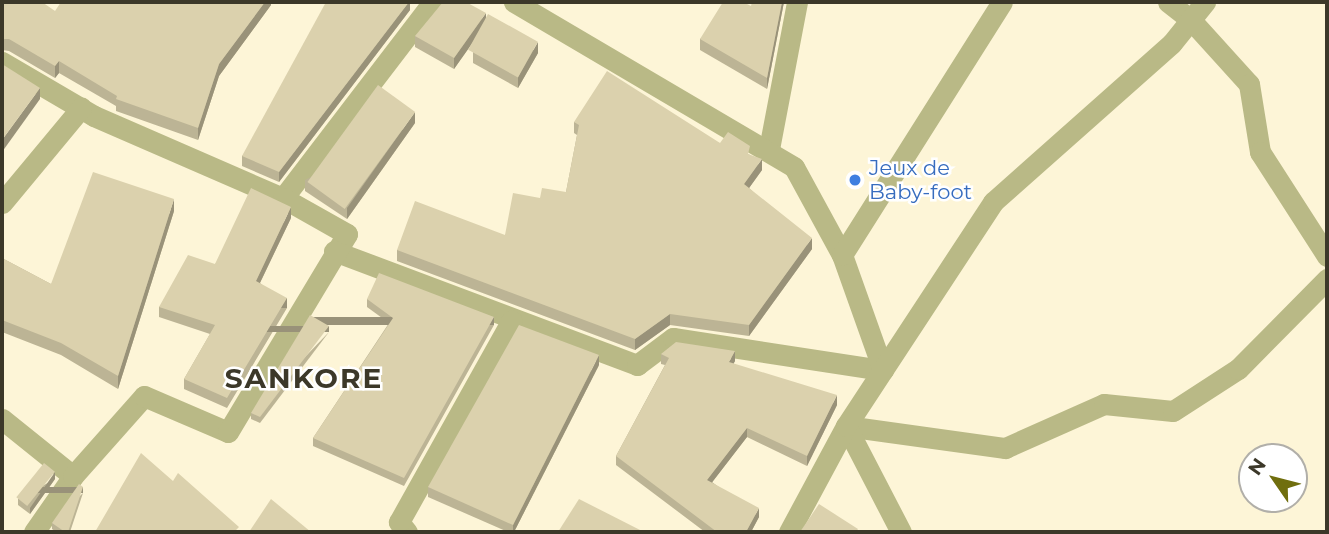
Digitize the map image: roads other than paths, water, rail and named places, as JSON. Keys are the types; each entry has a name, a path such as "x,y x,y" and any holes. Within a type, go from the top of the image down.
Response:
{"street":[{"path":"283,198 433,2"},
{"path":"514,2 769,149 794,167 842,256 883,370"},
{"path":"769,149 797,2"},
{"path":"842,256 1002,2"},
{"path":"1168,2 1190,19 1249,84 1260,152 1327,256"},
{"path":"789,532 846,426 993,202 1172,43 1205,2"},
{"path":"2,62 81,108 283,198 347,234 334,251 228,432 144,396 73,476 34,532"},
{"path":"2,203 81,108"},
{"path":"334,251 637,365 673,338 883,370"},
{"path":"846,426 1005,448 1104,404 1173,411 1238,369 1327,279"},
{"path":"407,532 399,522 512,320"},
{"path":"2,419 73,476"},
{"path":"846,426 901,532"}],"place":[{"name":"Jeux de Baby-foot","path":"855,180"}],"district":[{"name":"SANKORE","path":"304,378"}]}
